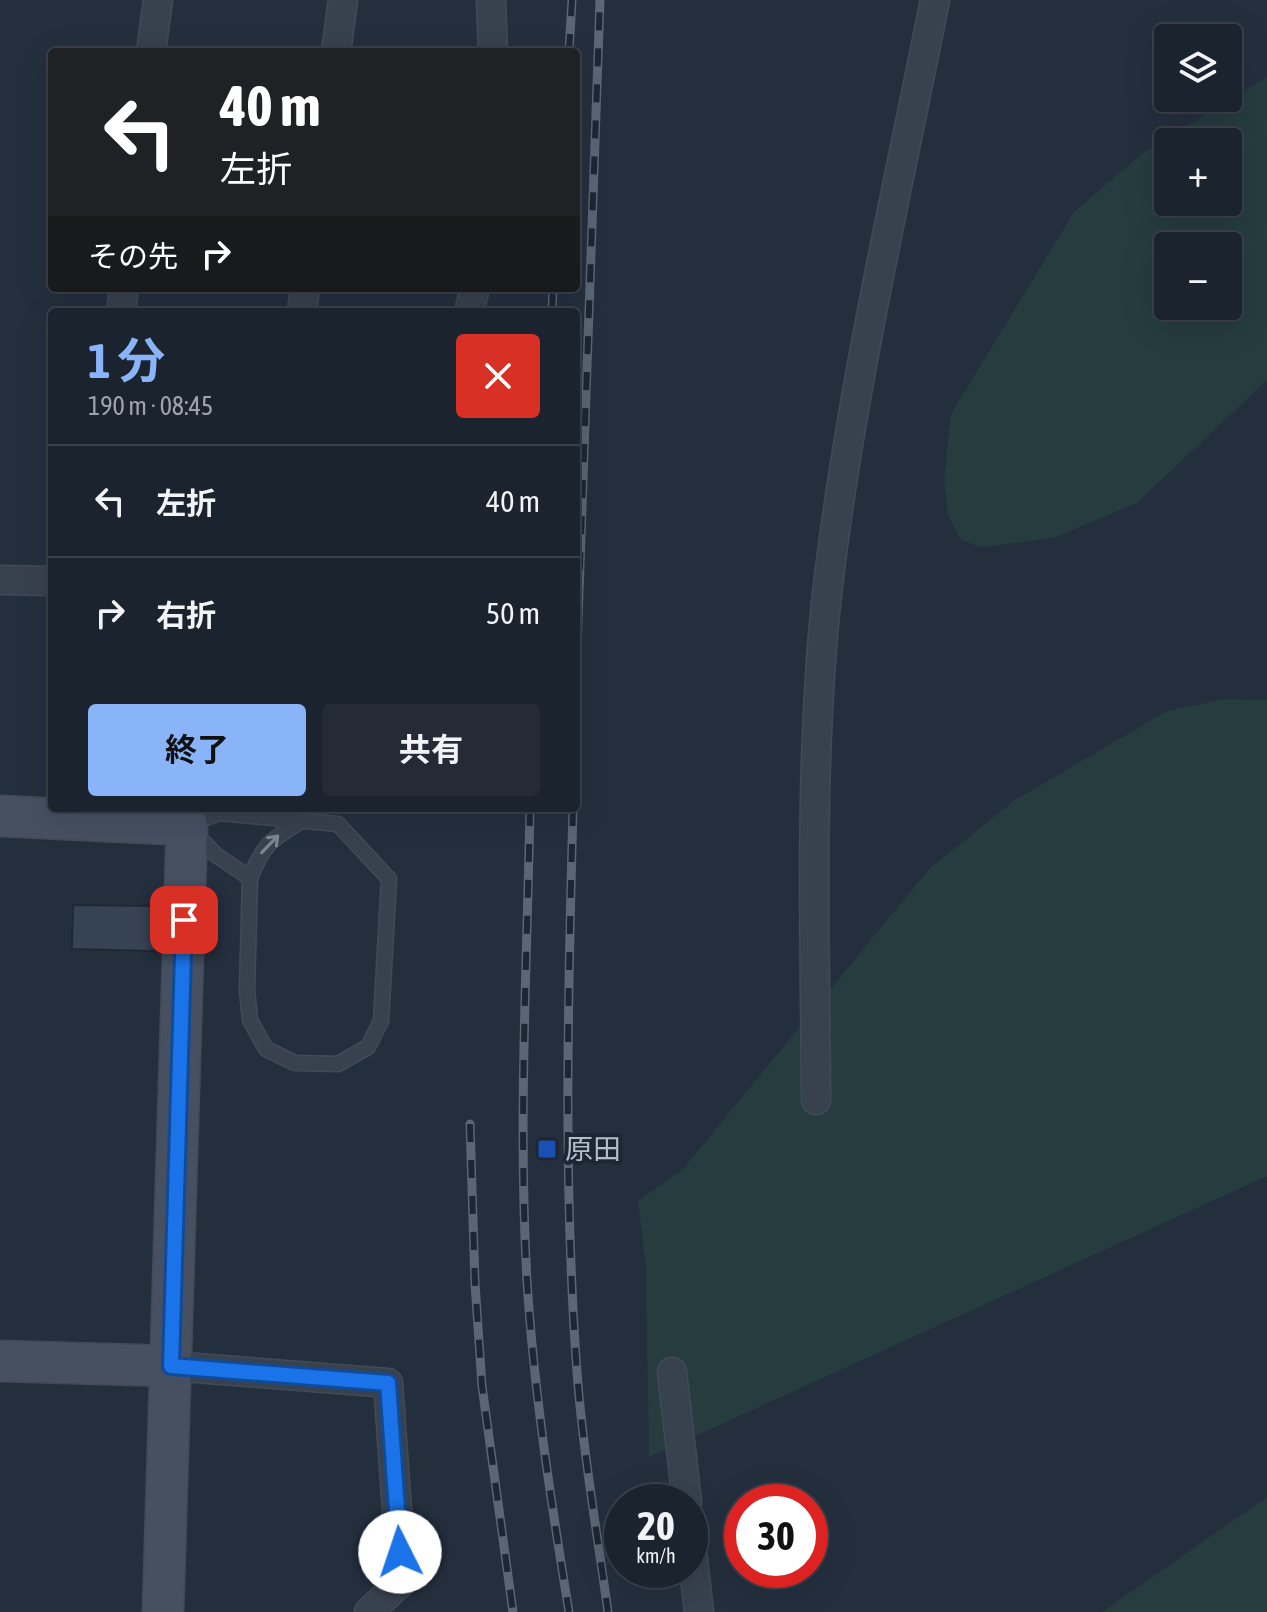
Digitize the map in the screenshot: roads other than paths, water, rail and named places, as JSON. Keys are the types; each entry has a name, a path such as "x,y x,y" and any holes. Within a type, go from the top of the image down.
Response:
{"street":[{"path":"152,48 158,0"},
{"path":"337,48 343,0"},
{"path":"491,0 493,48"},
{"path":"816,1100 814,807 827,595 851,419 935,0"},
{"path":"0,580 48,581"},
{"path":"0,816 187,825 163,1612"},
{"path":"0,1361 171,1366 388,1383 402,1581 369,1612"},
{"path":"672,1372 685,1484"},
{"path":"696,1588 699,1612"}],"lane":[{"path":"250,878 216,855 187,825 219,813 338,824 389,879 381,1021 368,1047 338,1064 295,1063 266,1049 250,1020 247,990 250,878 259,856 273,838 303,821"}],"railway":[{"path":"569,48 572,0"},
{"path":"580,565 600,0"},
{"path":"552,308 553,292"},
{"path":"530,812 523,1104 524,1222 539,1406 569,1612"},
{"path":"573,812 568,1090 573,1302 583,1432 608,1612"},
{"path":"470,1124 482,1386 513,1612"}],"place":[{"name":"原田","path":"547,1149"}]}
